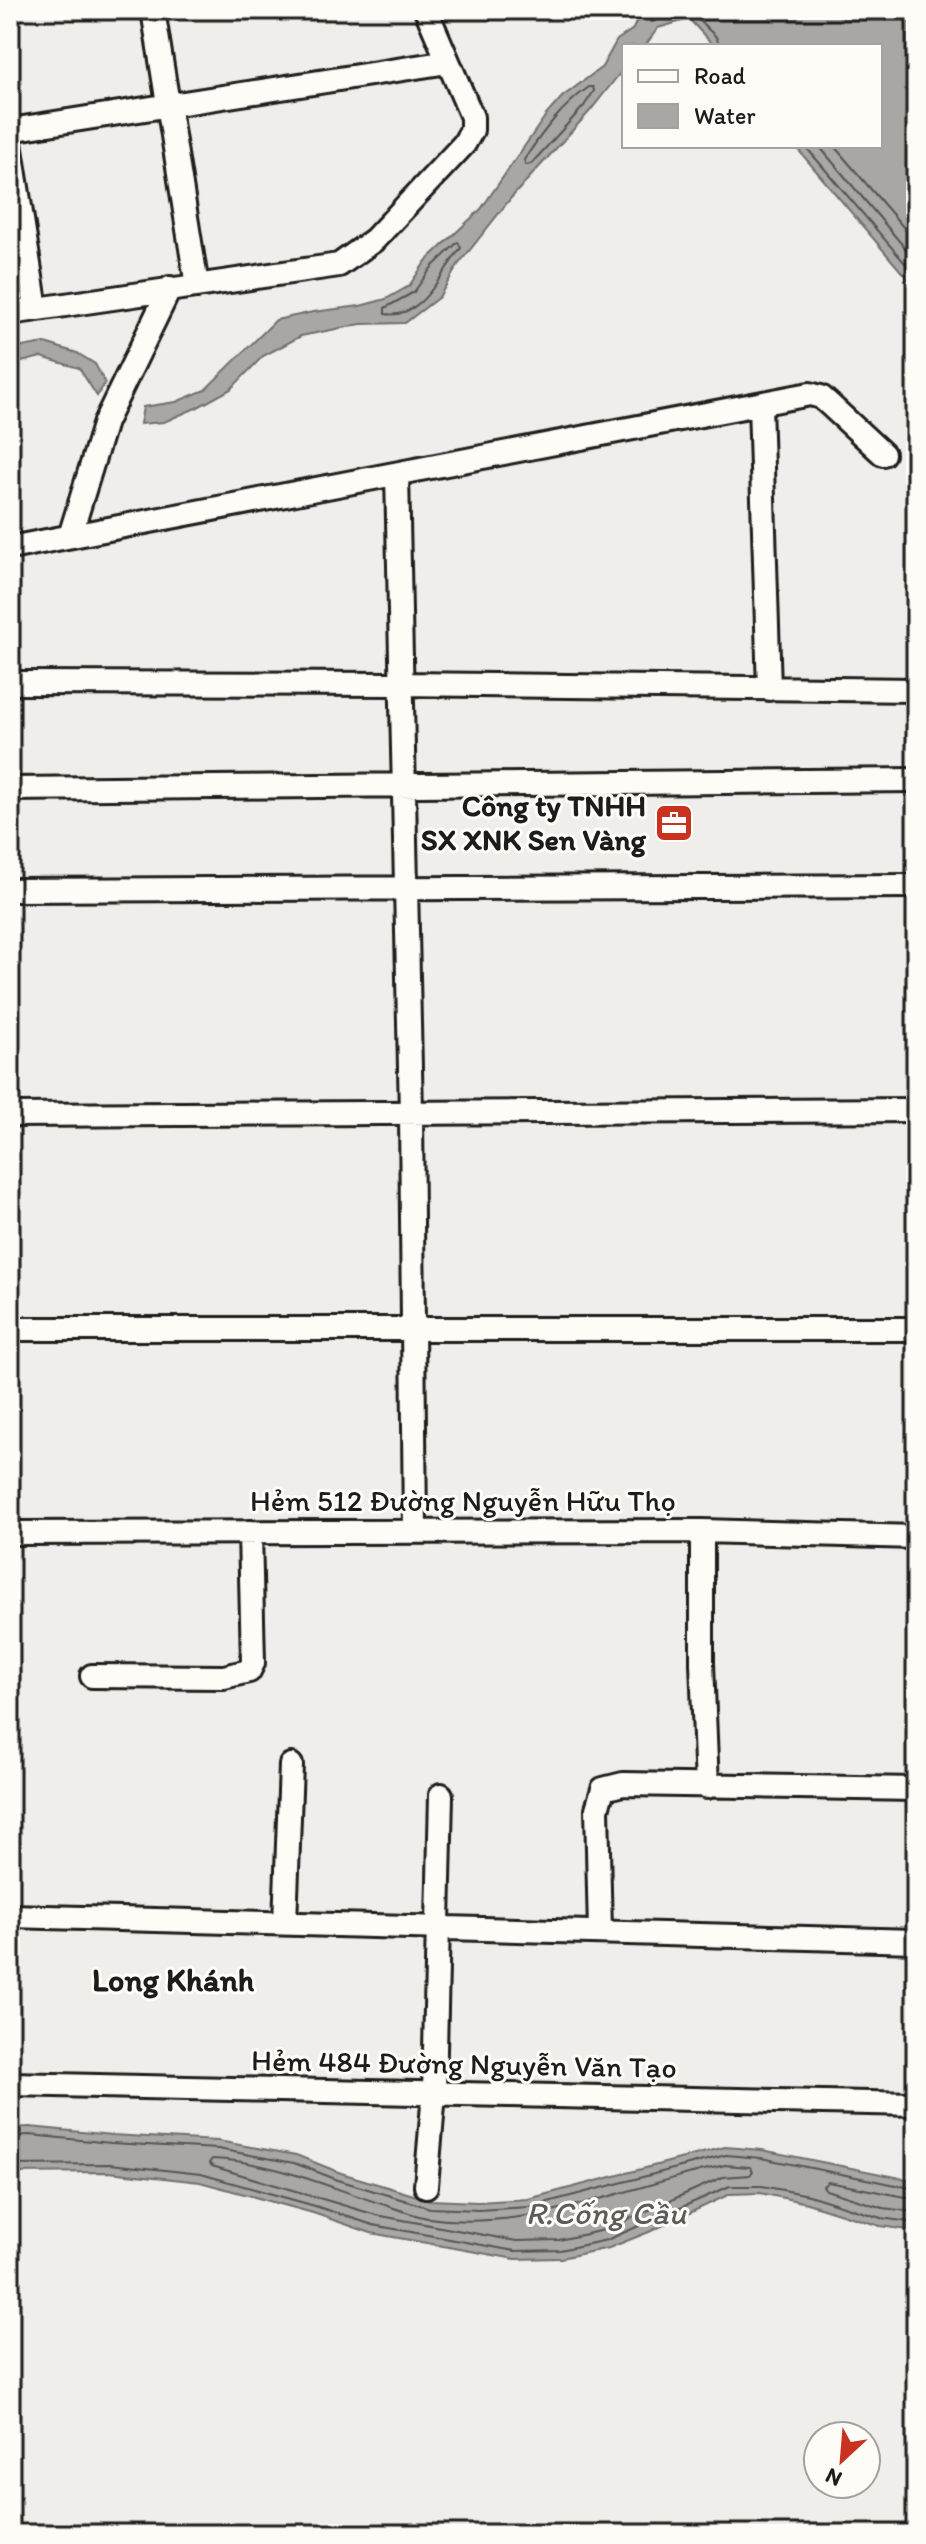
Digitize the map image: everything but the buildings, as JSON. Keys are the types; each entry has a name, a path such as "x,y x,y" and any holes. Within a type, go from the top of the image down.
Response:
{"street":[{"path":"153,10 197,286"},
{"path":"10,313 339,265 374,240 464,144 472,130 472,117 426,10"},
{"path":"10,130 448,62"},
{"path":"10,143 36,309"},
{"path":"70,536 105,422 170,288"},
{"path":"10,548 810,394 821,397 883,454"},
{"path":"760,404 769,689"},
{"path":"397,475 411,1114 415,1532"},
{"path":"10,683 916,690"},
{"path":"10,789 916,780"},
{"path":"10,890 916,886"},
{"path":"10,1115 916,1110"},
{"path":"10,1329 916,1329"},
{"path":"702,1531 702,1663 707,1787"},
{"name":"Hẻm 512 Đường Nguyễn Hữu Thọ","path":"10,1533 702,1531 916,1537"},
{"path":"92,1676 224,1677 249,1671 253,1663 250,1532"},
{"path":"285,1923 291,1765"},
{"path":"600,1931 597,1809 603,1789 623,1784 916,1789"},
{"path":"426,2186 434,2093 441,1795"},
{"path":"10,1916 916,1941"},
{"name":"Hẻm 484 Đường Nguyễn Văn Tạo","path":"10,2084 916,2104"}],"water":[{"path":"641,10 916,10 916,289 797,148 882,148 882,44 712,44 689,19 658,28 646,44 622,44 622,71 590,111 511,198 458,265 439,297 405,323 361,324 301,336 263,356 231,389 164,422 140,424 143,407 176,402 205,390 276,320 360,306 386,299 409,286 426,261 481,209 546,115 562,97 602,67 617,40 633,29"},
{"path":"45,343 77,353 95,364 105,383 97,396 79,368 41,357 10,365 10,349"},
{"name":"R.Cống Cầu","path":"10,2128 218,2141 296,2155 341,2173 430,2200 478,2202 528,2199 725,2147 762,2150 916,2181 916,2231 880,2226 807,2203 760,2193 730,2194 609,2248 561,2258 515,2259 371,2233 313,2213 200,2182 109,2172 10,2173"}],"place":[{"name":"Công ty TNHH SX XNK Sen Vàng","path":"674,823"}],"district":[{"name":"Long Khánh","path":"173,1980"}]}
